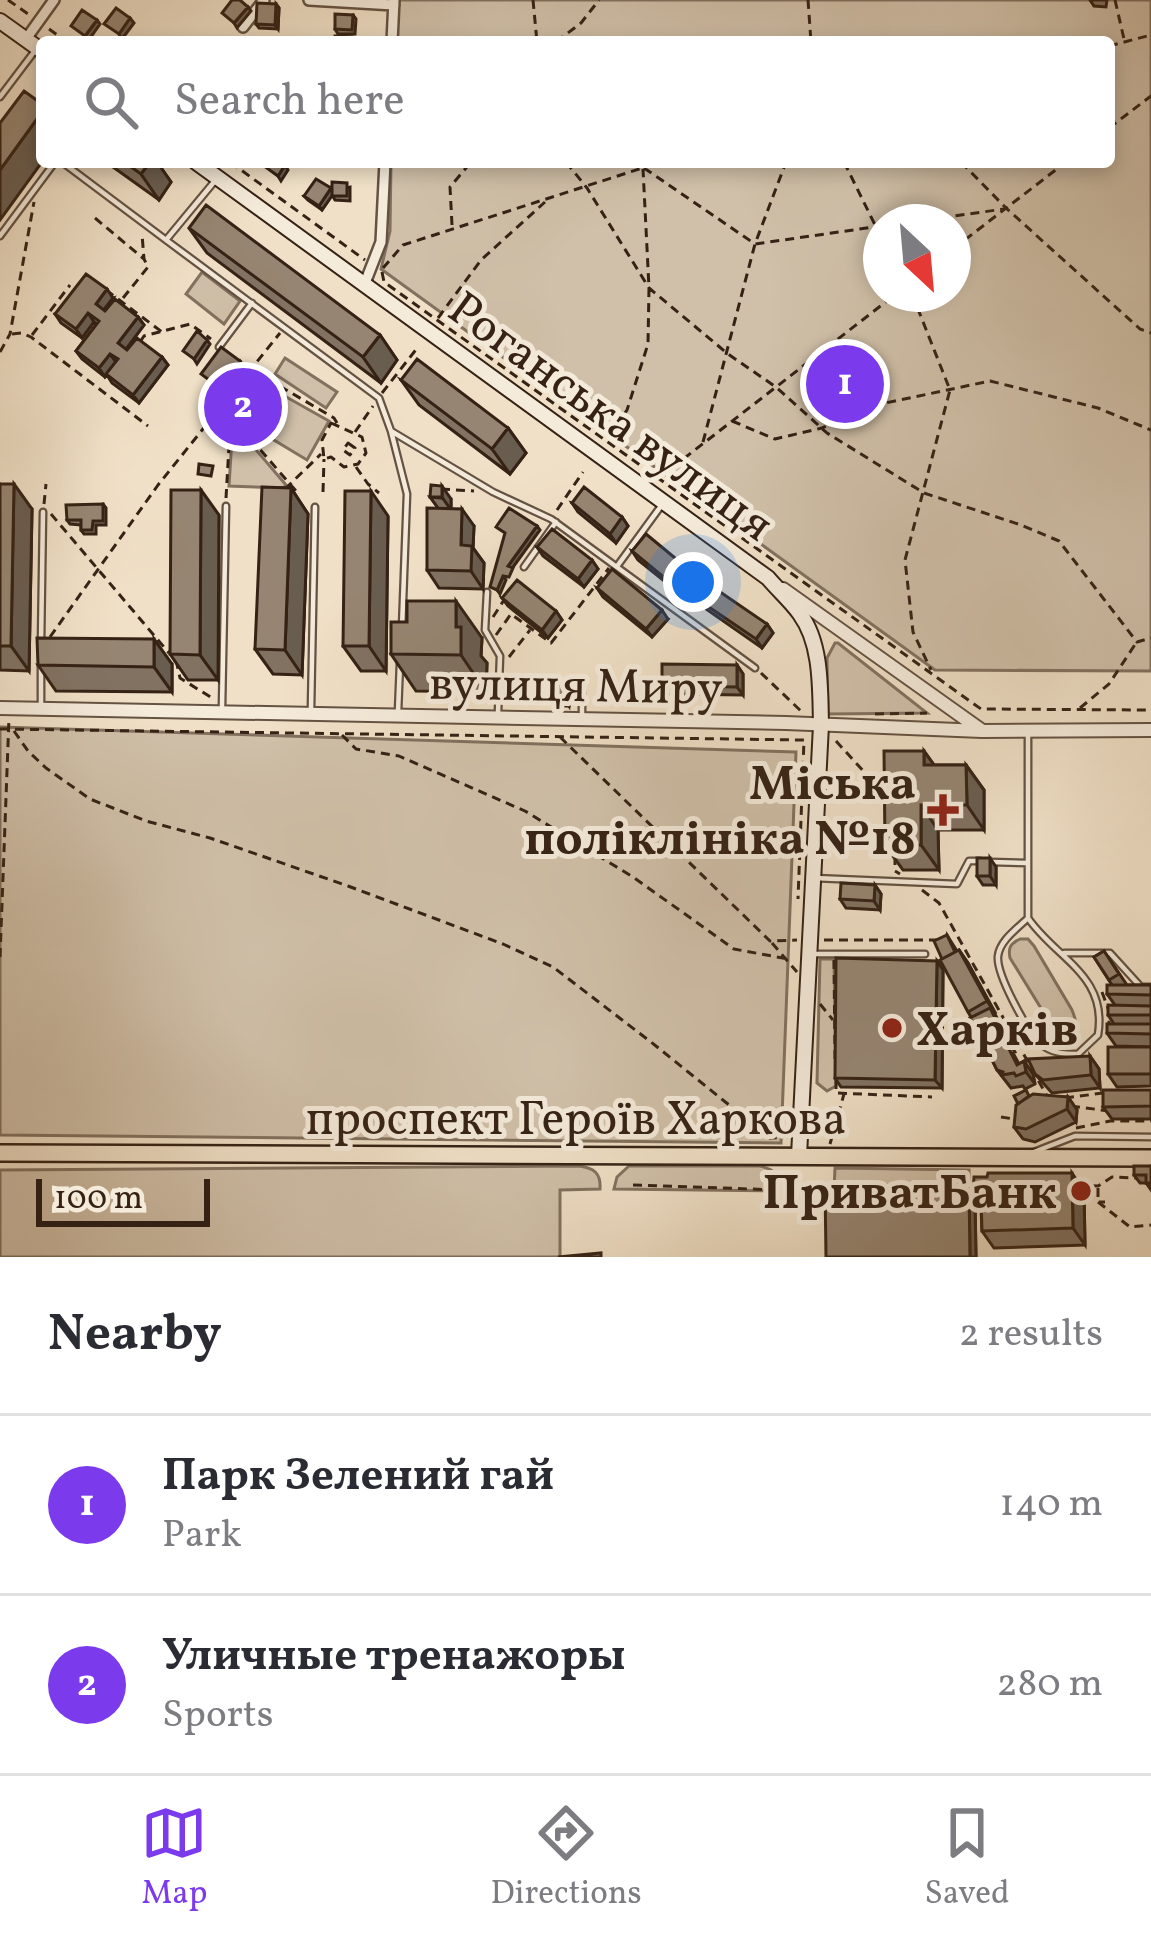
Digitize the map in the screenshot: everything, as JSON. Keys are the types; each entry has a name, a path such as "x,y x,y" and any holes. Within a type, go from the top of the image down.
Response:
{"main road":[{"path":"0,21 35,46"},
{"name":"Роганська вулиця","path":"204,168 768,578"},
{"path":"768,578 801,615 812,638 821,725 799,1156"},
{"name":"проспект Героїв Харкова","path":"0,1153 1151,1158"}],"street":[{"path":"39,36 54,0"},
{"path":"243,27 264,0"},
{"path":"309,0 394,2 392,36"},
{"path":"365,284 377,267 386,168"},
{"name":"Роганська вулиця","path":"768,578 982,731"},
{"name":"вулиця Миру","path":"0,708 220,708 310,715 982,731 1151,730"}],"lane":[{"path":"0,97 35,46"},
{"path":"0,236 53,168"},
{"path":"67,168 379,398 406,494 401,632"},
{"path":"166,240 217,177"},
{"path":"219,347 252,303"},
{"path":"391,431 494,492 553,520 755,668"},
{"path":"615,563 664,502"},
{"path":"220,708 226,506"},
{"path":"310,715 315,507"},
{"path":"41,709 43,509"},
{"path":"524,567 553,520"},
{"path":"487,592 485,630 500,656 498,719"},
{"path":"398,717 400,650"},
{"path":"582,692 582,720"},
{"path":"1028,731 1028,917 1064,953 1094,992 1100,1008 1098,1035 1078,1054 1043,1047 1000,973 998,956 1004,942 1028,917"},
{"path":"813,878 957,884 968,861 1028,863"},
{"path":"1064,953 1110,953 1141,988 1151,987"},
{"path":"809,954 925,954"},
{"path":"1019,1158 1075,1136 1151,1137"}],"path":[{"path":"533,0 536,36"},
{"path":"564,36 599,0"},
{"path":"808,0 811,36"},
{"path":"1115,0 1124,42"},
{"path":"1115,44 1151,34"},
{"path":"1115,123 1151,96"},
{"path":"238,168 377,267 384,282 981,709 1151,710"},
{"path":"453,227 450,187 466,168"},
{"path":"571,168 649,287 728,354 776,387 822,428 924,494 1058,541 1137,642"},
{"path":"377,267 403,245 640,168"},
{"path":"607,440 626,410 648,344 643,168"},
{"path":"644,168 754,244 863,229"},
{"path":"702,444 754,244 784,168"},
{"path":"847,168 866,204"},
{"path":"967,168 1140,329 1151,333"},
{"path":"971,235 1058,168"},
{"path":"0,352 10,334 37,186"},
{"path":"437,320 482,260 549,198"},
{"path":"971,213 1006,208"},
{"path":"95,218 144,259"},
{"path":"121,301 148,267 141,220"},
{"path":"94,281 162,332"},
{"path":"31,337 70,285"},
{"path":"658,478 873,312"},
{"path":"919,312 950,390 905,560 913,632 934,676"},
{"path":"130,354 144,337 190,324 213,340"},
{"path":"41,653 158,485 284,327"},
{"path":"10,334 31,337 148,426"},
{"path":"355,432 418,347"},
{"path":"252,370 334,418 339,427"},
{"path":"732,421 775,440 822,428 876,405 990,381 1098,408 1151,430"},
{"path":"226,489 232,394"},
{"path":"231,416 296,491"},
{"path":"284,490 323,456 340,466 362,461 366,444 355,432 331,423 322,440 323,456 323,492"},
{"path":"355,466 379,493"},
{"path":"553,520 583,472"},
{"path":"46,484 43,509 176,660 180,679 220,708"},
{"path":"438,489 494,492"},
{"path":"496,635 511,614 551,643 615,563"},
{"path":"485,630 505,598"},
{"path":"509,657 531,628"},
{"path":"1079,709 1109,684 1137,642 1151,638"},
{"path":"755,668 804,714"},
{"path":"868,714 927,713"},
{"path":"554,719 554,731 770,940 797,940"},
{"path":"0,729 804,740"},
{"path":"0,957 11,729"},
{"path":"11,729 46,768 90,799 368,893 553,967 770,1138 790,1137"},
{"path":"341,734 356,749 399,756 525,811 633,877 734,950 788,959"},
{"path":"836,741 894,805"},
{"path":"895,849 896,871 939,903 1049,1100"},
{"path":"821,940 958,939"},
{"path":"834,940 836,1093 932,1097"},
{"path":"963,1036 982,1025"},
{"path":"1066,1105 1109,1111 1109,1092"},
{"path":"828,1144 844,1094"},
{"path":"1063,1133 1083,1124 1151,1121"},
{"path":"1062,1185 1097,1186 1112,1178 1140,1178"},
{"path":"827,1192 828,1180"},
{"path":"633,1185 780,1190"},
{"path":"1097,1186 1097,1202"},
{"path":"801,1191 836,1192"},
{"path":"1097,1202 1105,1202"},
{"path":"1097,1202 1130,1227 1151,1225"}],"shaded area":[{"path":"394,0 1151,0 1151,671 935,670 381,269 390,231 391,168 1115,168 1115,36 393,36"},
{"path":"202,272 240,301 224,324 186,294"},
{"path":"285,358 337,392 326,408 275,374"},
{"path":"265,385 329,421 307,460 244,422"},
{"path":"233,423 286,485 283,488 229,486"},
{"path":"835,643 927,713 828,714 827,658"},
{"path":"0,727 796,752 781,1143 0,1135"},
{"path":"1020,939 1034,946 1072,1010 1075,1022 1070,1034 1055,1031 1010,958 1011,947"},
{"path":"820,959 834,959 836,1086 827,1091 817,1083"},
{"path":"579,1166 596,1172 600,1189 560,1190 560,1257 0,1257 0,1170"},
{"path":"629,1166 760,1166 776,1174 778,1191 614,1189 617,1177"},
{"path":"835,1168 969,1170 969,1182 959,1183 959,1190 834,1190"}],"building":[{"path":"232,0 248,7 234,23 222,13"},
{"path":"257,3 276,4 275,25 256,24"},
{"path":"116,8 130,18 119,34 104,24"},
{"path":"82,10 97,20 85,36 71,26"},
{"path":"335,14 353,15 352,30 335,29"},
{"path":"24,91 36,100 36,120 0,170 0,123"},
{"path":"316,179 331,188 319,206 304,196"},
{"path":"332,182 347,183 347,196 332,196"},
{"path":"206,205 380,335 363,357 189,228"},
{"path":"86,274 107,289 96,304 105,311 115,299 138,317 118,343 127,350 137,338 162,357 133,395 106,374 118,359 110,354 99,368 76,351 99,321 88,313 76,329 55,314"},
{"path":"197,331 207,340 194,359 183,351"},
{"path":"221,347 240,361 220,388 201,374"},
{"path":"417,359 508,428 492,449 401,380"},
{"path":"199,464 213,466 211,476 198,474"},
{"path":"0,484 14,484 11,646 0,646"},
{"path":"431,485 442,486 442,497 430,497"},
{"path":"262,487 291,488 285,650 255,649"},
{"path":"584,487 622,517 610,534 572,503"},
{"path":"171,490 201,490 200,655 170,654"},
{"path":"345,491 371,491 369,646 343,646"},
{"path":"103,504 103,521 93,521 92,530 81,530 81,520 67,520 66,505"},
{"path":"427,508 462,509 461,545 472,546 471,571 427,570"},
{"path":"509,508 537,526 497,590 490,587 505,533 496,527"},
{"path":"552,529 592,560 578,579 537,547"},
{"path":"646,534 692,572 678,589 632,551"},
{"path":"612,569 662,610 646,629 597,588"},
{"path":"517,580 556,611 542,630 502,598"},
{"path":"710,585 767,624 756,639 700,601"},
{"path":"407,601 456,601 461,655 391,654 391,622 407,622"},
{"path":"37,638 154,639 154,667 38,665"},
{"path":"662,664 737,665 737,687 662,686"},
{"path":"549,684 564,684 563,697 548,697"},
{"path":"884,751 924,751 924,765 966,765 967,805 921,805 921,845 885,845"},
{"path":"977,858 990,858 990,876 977,876"},
{"path":"841,883 875,885 874,901 840,899"},
{"path":"947,935 955,952 942,959 934,941"},
{"path":"959,950 987,1001 968,1012 940,960"},
{"path":"1104,951 1119,974 1109,980 1094,957"},
{"name":"Харків","path":"836,958 937,961 935,1080 835,1078"},
{"path":"1107,985 1151,985 1151,995 1107,994"},
{"path":"1108,1005 1151,1006 1151,1015 1108,1015"},
{"path":"990,1008 1006,1039 987,1049 970,1018"},
{"path":"1107,1024 1151,1024 1151,1034 1107,1033"},
{"path":"1006,1043 1017,1065 1024,1061 1026,1072 1016,1076 997,1070 988,1052"},
{"path":"1108,1047 1151,1047 1151,1074 1108,1074"},
{"path":"1090,1056 1091,1075 1043,1080 1028,1059"},
{"path":"1026,1090 1029,1096 1018,1104 1014,1096"},
{"path":"1103,1090 1151,1090 1151,1106 1103,1107"},
{"path":"1033,1094 1068,1097 1067,1109 1026,1129 1014,1127 1016,1105"},
{"path":"1134,1166 1151,1166 1151,1183 1146,1183 1146,1175 1134,1175"},
{"path":"1072,1173 1073,1228 982,1231 981,1196 973,1196 974,1177"},
{"path":"825,1184 969,1187 970,1257 826,1257"}],"place":[{"name":"Парк Зелений гай","path":"845,384"},
{"name":"Уличные тренажоры","path":"243,407"},
{"name":"Міська поліклініка №18","path":"943,810"},
{"name":"Харків","path":"892,1028"},
{"name":"ПриватБанк","path":"1081,1191"}]}
